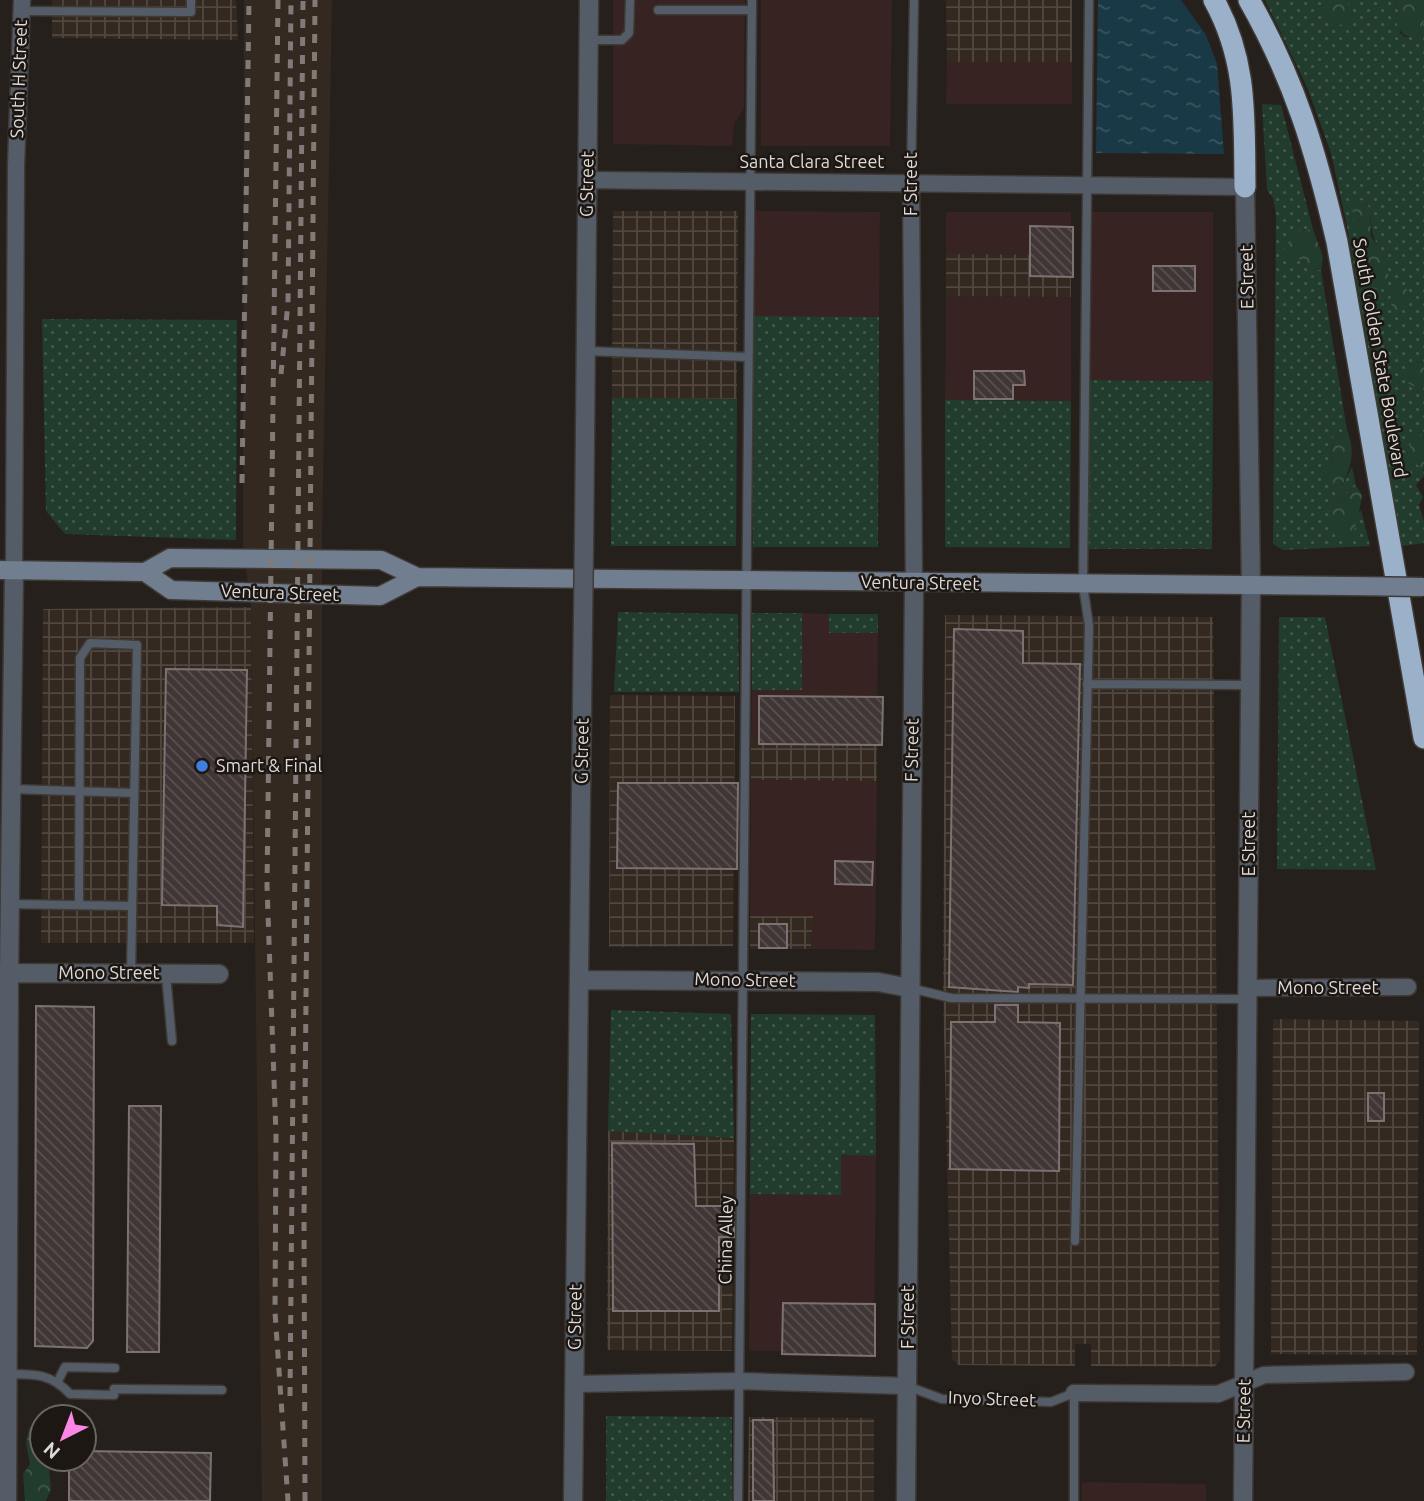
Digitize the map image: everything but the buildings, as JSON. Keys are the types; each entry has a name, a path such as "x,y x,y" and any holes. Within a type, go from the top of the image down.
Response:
{"highway":[{"path":"1214,0 1228,28 1242,75 1245,187"},
{"name":"South Golden State Boulevard","path":"1249,0 1290,79 1307,125 1337,242 1424,738"}],"main road":[{"name":"Ventura Street","path":"7,570 145,572 170,558 381,560 417,576 748,579 914,584 1423,587"},
{"name":"Ventura Street","path":"145,572 171,590 380,596 417,576"}],"street":[{"name":"G Street","path":"573,1501 589,0"},
{"name":"South H Street","path":"7,1501 3,1374 4,973 9,904 11,789 7,570 8,166 22,6"},
{"name":"Santa Clara Street","path":"587,180 1245,187"},
{"name":"F Street","path":"906,1501 914,584 911,182"},
{"name":"E Street","path":"1243,1501 1251,586 1245,187"},
{"name":"Mono Street","path":"4,973 219,974"},
{"name":"Mono Street","path":"580,980 878,982 910,988"},
{"name":"Mono Street","path":"1247,993 1408,987"},
{"name":"Inyo Street","path":"1074,1393 1217,1394 1264,1375 1406,1372"},
{"name":"Inyo Street","path":"574,1384 740,1381 907,1385"}],"lane":[{"path":"22,6 191,12 191,0"},
{"path":"589,40 622,40 628,33 630,0"},
{"name":"China Alley","path":"738,1501 745,980 747,356 752,0"},
{"name":"F Street","path":"911,182 914,0"},
{"path":"1075,1241 1088,626 1083,585 1089,0"},
{"path":"658,10 752,10"},
{"path":"586,351 747,356"},
{"path":"79,905 80,658 90,643 136,645 131,974"},
{"path":"1087,684 1250,685"},
{"path":"11,789 134,793"},
{"path":"9,904 132,906"},
{"path":"166,974 172,1041"},
{"path":"910,988 951,998 1081,998 1247,993"},
{"path":"58,1381 65,1367 115,1368"},
{"path":"3,1374 32,1374 58,1381 70,1394 222,1390"},
{"name":"Inyo Street","path":"907,1385 942,1399 1051,1402 1074,1393"},
{"path":"1074,1393 1074,1501"}],"shaded area":[{"path":"52,0 236,0 238,40 52,38"},
{"path":"244,0 332,0 322,538 322,1501 262,1501 251,607 243,546"},
{"path":"613,0 745,0 744,108 734,124 732,146 613,144"},
{"path":"761,0 892,0 890,146 761,146"},
{"path":"946,0 1072,0 1072,62 947,62"},
{"path":"947,62 1072,62 1072,104 946,104"},
{"path":"613,211 738,211 737,399 612,398"},
{"path":"755,211 880,212 879,317 754,316"},
{"path":"946,212 1071,212 1071,255 946,254"},
{"path":"1087,212 1213,212 1213,381 1087,380"},
{"path":"946,254 1071,255 1071,297 946,296"},
{"path":"946,296 1071,297 1071,401 945,400"},
{"path":"251,607 254,943 41,943 43,609"},
{"path":"802,613 829,614 829,633 878,633 877,739 751,738 752,690 802,690"},
{"path":"945,615 1213,617 1220,1361 1214,1367 1091,1366 1091,1344 1075,1344 1075,1366 958,1365 952,1359 943,994"},
{"path":"610,695 735,696 733,946 609,947"},
{"path":"751,738 877,739 877,781 751,780"},
{"path":"751,780 877,781 875,950 811,949 813,916 750,916"},
{"path":"750,916 813,916 811,949 750,949"},
{"path":"1273,1019 1419,1021 1417,1355 1271,1354"},
{"path":"608,1131 734,1138 732,1351 607,1350"},
{"path":"841,1155 876,1156 874,1352 749,1351 750,1194 841,1195"},
{"path":"749,1417 874,1418 874,1501 748,1501"},
{"path":"1082,1482 1206,1484 1206,1501 1082,1501"}],"green space":[{"path":"1265,0 1394,0 1399,13 1400,33 1405,37 1417,37 1424,22 1424,363 1416,362 1419,389 1424,387 1424,439 1419,432 1424,476 1416,485 1423,497 1419,505 1424,521 1424,543 1402,546 1347,226 1331,153 1307,87","holes":["1366,201 1372,231 1381,249 1361,267 1367,245"]},
{"path":"1323,0 1348,0 1351,19 1346,24 1339,25 1321,10"},
{"path":"1394,0 1424,0 1424,22 1417,37 1406,35 1400,29 1396,22 1399,13"},
{"path":"1262,104 1281,105 1313,229 1298,230 1297,257 1311,269 1321,270 1347,430 1333,437 1331,466 1340,490 1352,467 1356,486 1332,505 1339,529 1356,526 1355,518 1361,510 1370,546 1283,550 1273,544 1276,215 1273,198 1267,190"},
{"path":"1354,199 1366,201 1370,210 1371,237 1381,249 1389,278 1381,290 1369,288 1361,267 1367,246 1354,224"},
{"path":"1313,229 1323,257 1321,270 1311,269 1297,257 1290,257 1283,248 1299,230"},
{"path":"1398,284 1405,287 1410,295 1408,308 1397,311 1392,307 1390,298"},
{"path":"754,316 879,317 878,547 753,547"},
{"path":"42,319 237,320 236,540 65,534 46,511"},
{"path":"1417,362 1424,363 1424,387 1419,389 1408,383 1405,372"},
{"path":"1087,380 1213,381 1212,549 1087,549"},
{"path":"612,398 737,399 736,546 611,546"},
{"path":"945,400 1071,401 1070,548 945,547"},
{"path":"1347,430 1351,460 1340,490 1329,485 1323,474 1331,466 1333,437"},
{"path":"1419,432 1424,439 1424,469 1409,460 1411,437"},
{"path":"1356,486 1362,495 1358,518 1351,541 1342,541 1339,530 1331,536 1329,527 1332,505"},
{"path":"618,612 738,614 739,692 614,692"},
{"path":"752,613 802,613 802,690 752,690"},
{"path":"829,614 878,614 878,633 829,633"},
{"path":"1279,617 1325,617 1376,870 1277,869"},
{"path":"611,1010 731,1014 734,1138 608,1131"},
{"path":"751,1014 875,1015 876,1156 841,1155 841,1195 750,1194"},
{"path":"606,1416 732,1417 732,1501 606,1501"},
{"path":"28,1467 28,1473 49,1473 51,1489 46,1501 25,1501 23,1474"}],"water":[{"path":"1098,0 1181,0 1206,35 1217,64 1224,154 1096,153"}],"railway":[{"path":"242,483 249,0"},
{"path":"278,0 267,886 276,1135 275,1312 288,1501"},
{"path":"281,374 288,303 291,0"},
{"path":"290,1396 303,0"},
{"path":"305,1501 304,1219 315,0"}],"place":[{"name":"Smart & Final","path":"202,766"}]}
